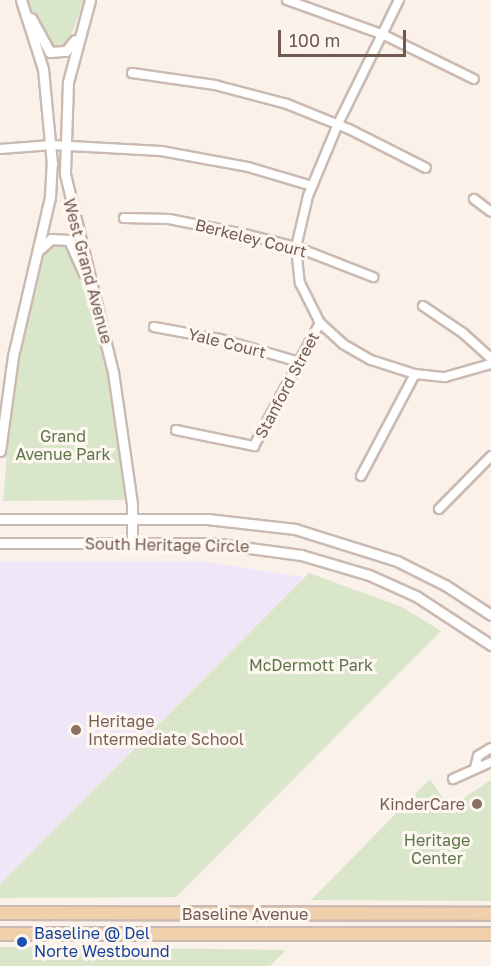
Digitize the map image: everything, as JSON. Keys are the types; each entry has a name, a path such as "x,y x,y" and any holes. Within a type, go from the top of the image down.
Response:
{"main road":[{"name":"Baseline Avenue","path":"0,913 491,914"},
{"name":"Baseline Avenue","path":"0,934 491,934"}],"street":[{"path":"0,451 13,356 50,197 52,145 43,69 21,0"},
{"name":"West Grand Avenue","path":"90,0 78,36 68,82 65,145 68,194 93,284 121,418 132,518 132,543"},
{"path":"287,0 384,35 474,79"},
{"path":"399,0 384,35 338,124 312,186 296,247 300,283 320,323 361,355 415,374 445,377 491,364"},
{"path":"25,12 36,23 50,52 66,51 78,36"},
{"path":"132,73 215,85 287,104 338,124 426,168"},
{"path":"0,149 65,145 208,159 312,186"},
{"path":"474,200 491,212"},
{"name":"Berkeley Court","path":"124,218 169,219 296,247 373,277"},
{"path":"39,251 51,239 69,240 93,284"},
{"path":"423,306 463,333 491,358"},
{"name":"Stanford Street","path":"176,430 254,446 320,323"},
{"name":"Yale Court","path":"154,327 220,339 299,362"},
{"path":"362,476 415,374"},
{"path":"439,510 491,456"},
{"name":"South Heritage Circle","path":"0,519 231,520 329,537 422,572 491,615"},
{"name":"South Heritage Circle","path":"0,543 232,544 325,561 416,596 491,645"},
{"path":"475,768 478,756 491,748"},
{"path":"453,779 491,762"}],"shaded area":[{"name":"Heritage Intermediate School","path":"0,562 207,562 304,577 0,884"}],"green space":[{"path":"28,0 84,0 68,44 54,47 45,41"},
{"name":"Grand Avenue Park","path":"53,244 70,247 97,334 112,390 125,500 3,501 10,419 21,345 43,257"},
{"name":"McDermott Park","path":"309,573 402,607 441,631 176,897 0,898 0,884"},
{"name":"Heritage Center","path":"430,779 443,798 462,799 491,780 491,901 311,900"},
{"path":"0,947 286,950 270,966 0,966"}],"place":[{"name":"Heritage Intermediate School","path":"76,730"},
{"name":"KinderCare","path":"477,804"},
{"name":"Baseline @ Del Norte Westbound","path":"22,942"}]}
